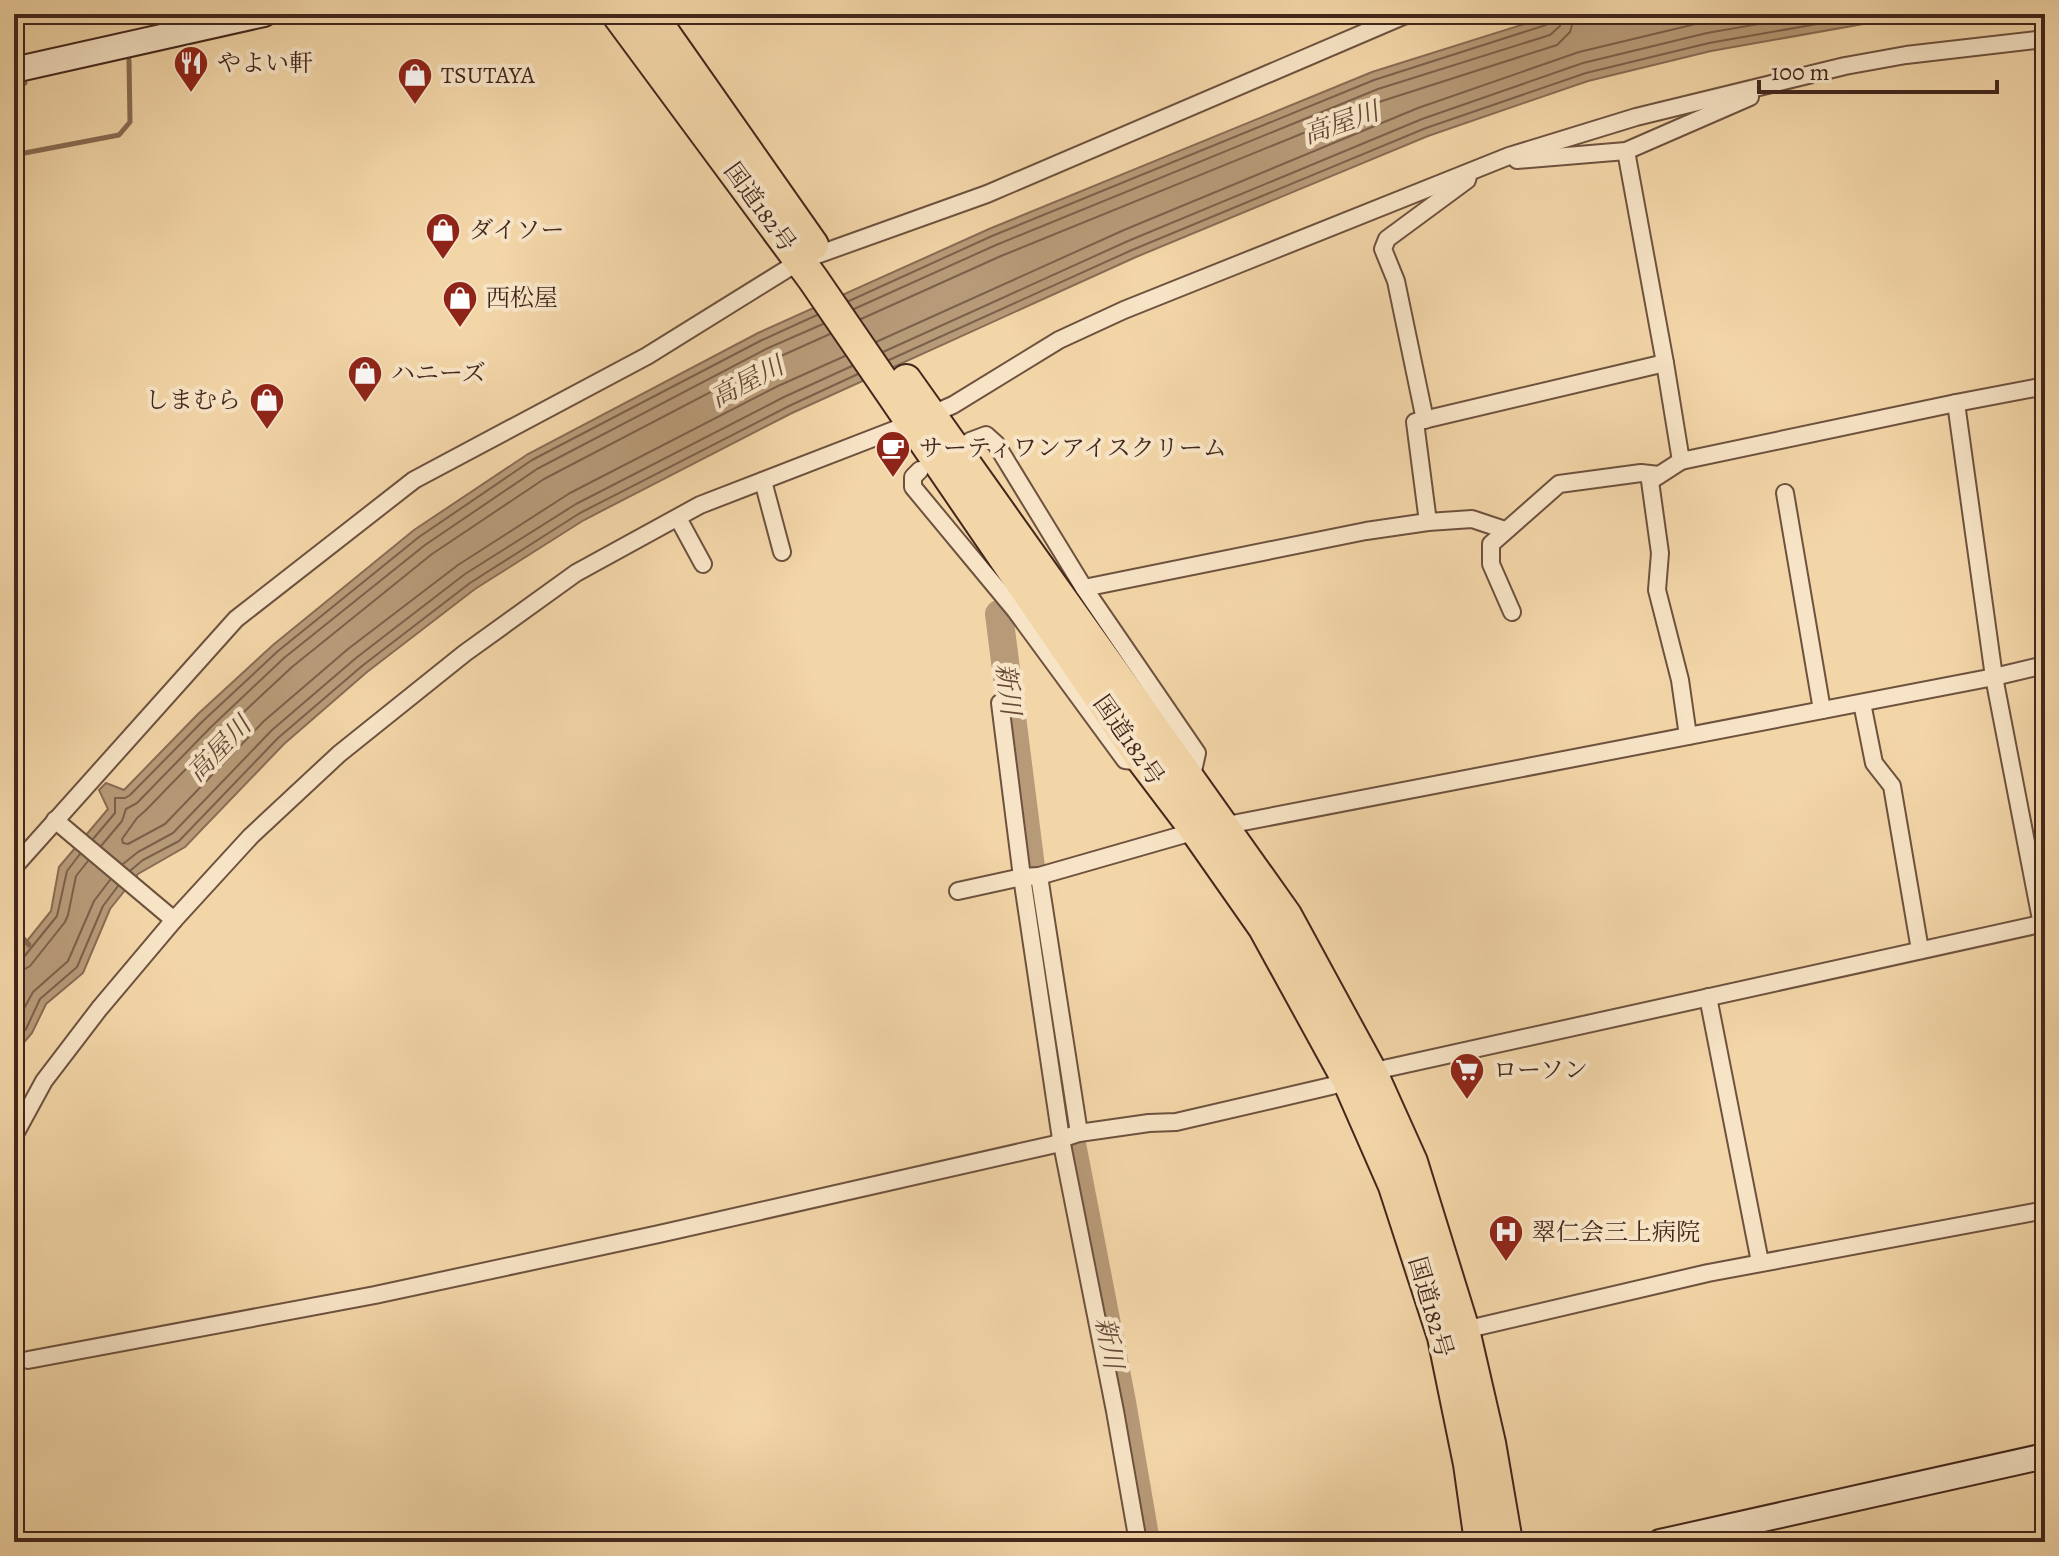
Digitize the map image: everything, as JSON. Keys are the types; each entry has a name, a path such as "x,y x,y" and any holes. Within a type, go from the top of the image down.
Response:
{"highway":[{"name":"国道182号","path":"617,14 816,266"},
{"name":"国道182号","path":"651,14 816,266 917,412 1143,761 1209,829"},
{"name":"国道182号","path":"917,412 1191,782 1209,829 1264,928 1412,1162 1464,1330 1490,1443 1507,1542"},
{"name":"国道182号","path":"1360,1077 1443,1337 1469,1464 1480,1542"}],"street":[{"path":"14,70 264,14"},
{"path":"14,867 59,824 236,619 414,480 816,266 1408,14"},
{"path":"14,1136 44,1081 169,916 339,754 465,653 576,573 700,505 763,481 917,412 953,405 1059,340 1124,310 1509,156 1636,117 1845,66 1906,55 2045,39"},
{"path":"1509,156 1516,160 1626,151 1762,92 1766,85"},
{"path":"1626,151 1681,461"},
{"path":"1425,420 1396,281 1383,249 1387,239 1467,180 1468,171"},
{"path":"1428,522 1415,422 1665,363"},
{"path":"1688,736 1680,680 1657,590 1660,553 1650,481 1681,461 2045,386"},
{"path":"28,1360 405,1289 1056,1144 1079,1133 1176,1122 1708,997 1920,950 2044,929 1994,677 1956,403"},
{"path":"970,441 986,435 996,444 1084,588 1197,753 1191,782"},
{"path":"920,470 913,477 913,487 1015,610 1125,760 1143,761"},
{"path":"1512,612 1491,564 1491,544 1505,530 1559,484 1641,473 1659,475"},
{"path":"763,481 782,552"},
{"path":"1785,493 1822,710"},
{"path":"678,518 703,564"},
{"path":"1084,588 1351,534 1428,522 1472,519 1505,530"},
{"path":"958,891 1030,877 1209,829 2045,665"},
{"path":"1000,703 1079,1133"},
{"path":"1862,703 1874,763 1892,786 1920,950"},
{"path":"59,824 169,916"},
{"path":"1030,877 1061,1139 1138,1542"},
{"path":"1708,997 1760,1262"},
{"path":"1464,1330 1760,1262 2045,1210"},
{"path":"1660,1542 2045,1456"}],"water":[{"name":"高屋川","path":"1556,14 1941,14 1897,18 1711,51 1588,81 1428,136 1136,257 792,413 584,520 475,589 367,672 284,744 185,847 138,874 110,909 83,973 46,1004 32,1033 14,1054 14,957 51,911 59,867 108,809 99,790 106,783 124,790 198,714 273,645 414,530 528,454 758,333 989,229 1372,72"}],"waterway":[{"path":"126,14 127,18"},
{"path":"14,155 119,135 130,122 129,60"},
{"path":"14,89 25,83"},
{"name":"新川","path":"1007,612 999,614 1031,867"},
{"path":"14,928 29,945"},
{"name":"新川","path":"1057,1062 1069,1128"},
{"name":"新川","path":"1072,1144 1146,1542"}],"place":[{"name":"やよい軒","path":"191,94"},
{"name":"TSUTAYA","path":"415,106"},
{"name":"ダイソー","path":"443,261"},
{"name":"西松屋","path":"460,329"},
{"name":"ハニーズ","path":"365,404"},
{"name":"しまむら","path":"267,431"},
{"name":"サーティワンアイスクリーム","path":"893,479"},
{"name":"ローソン","path":"1467,1101"},
{"name":"翠仁会三上病院","path":"1506,1263"}]}
